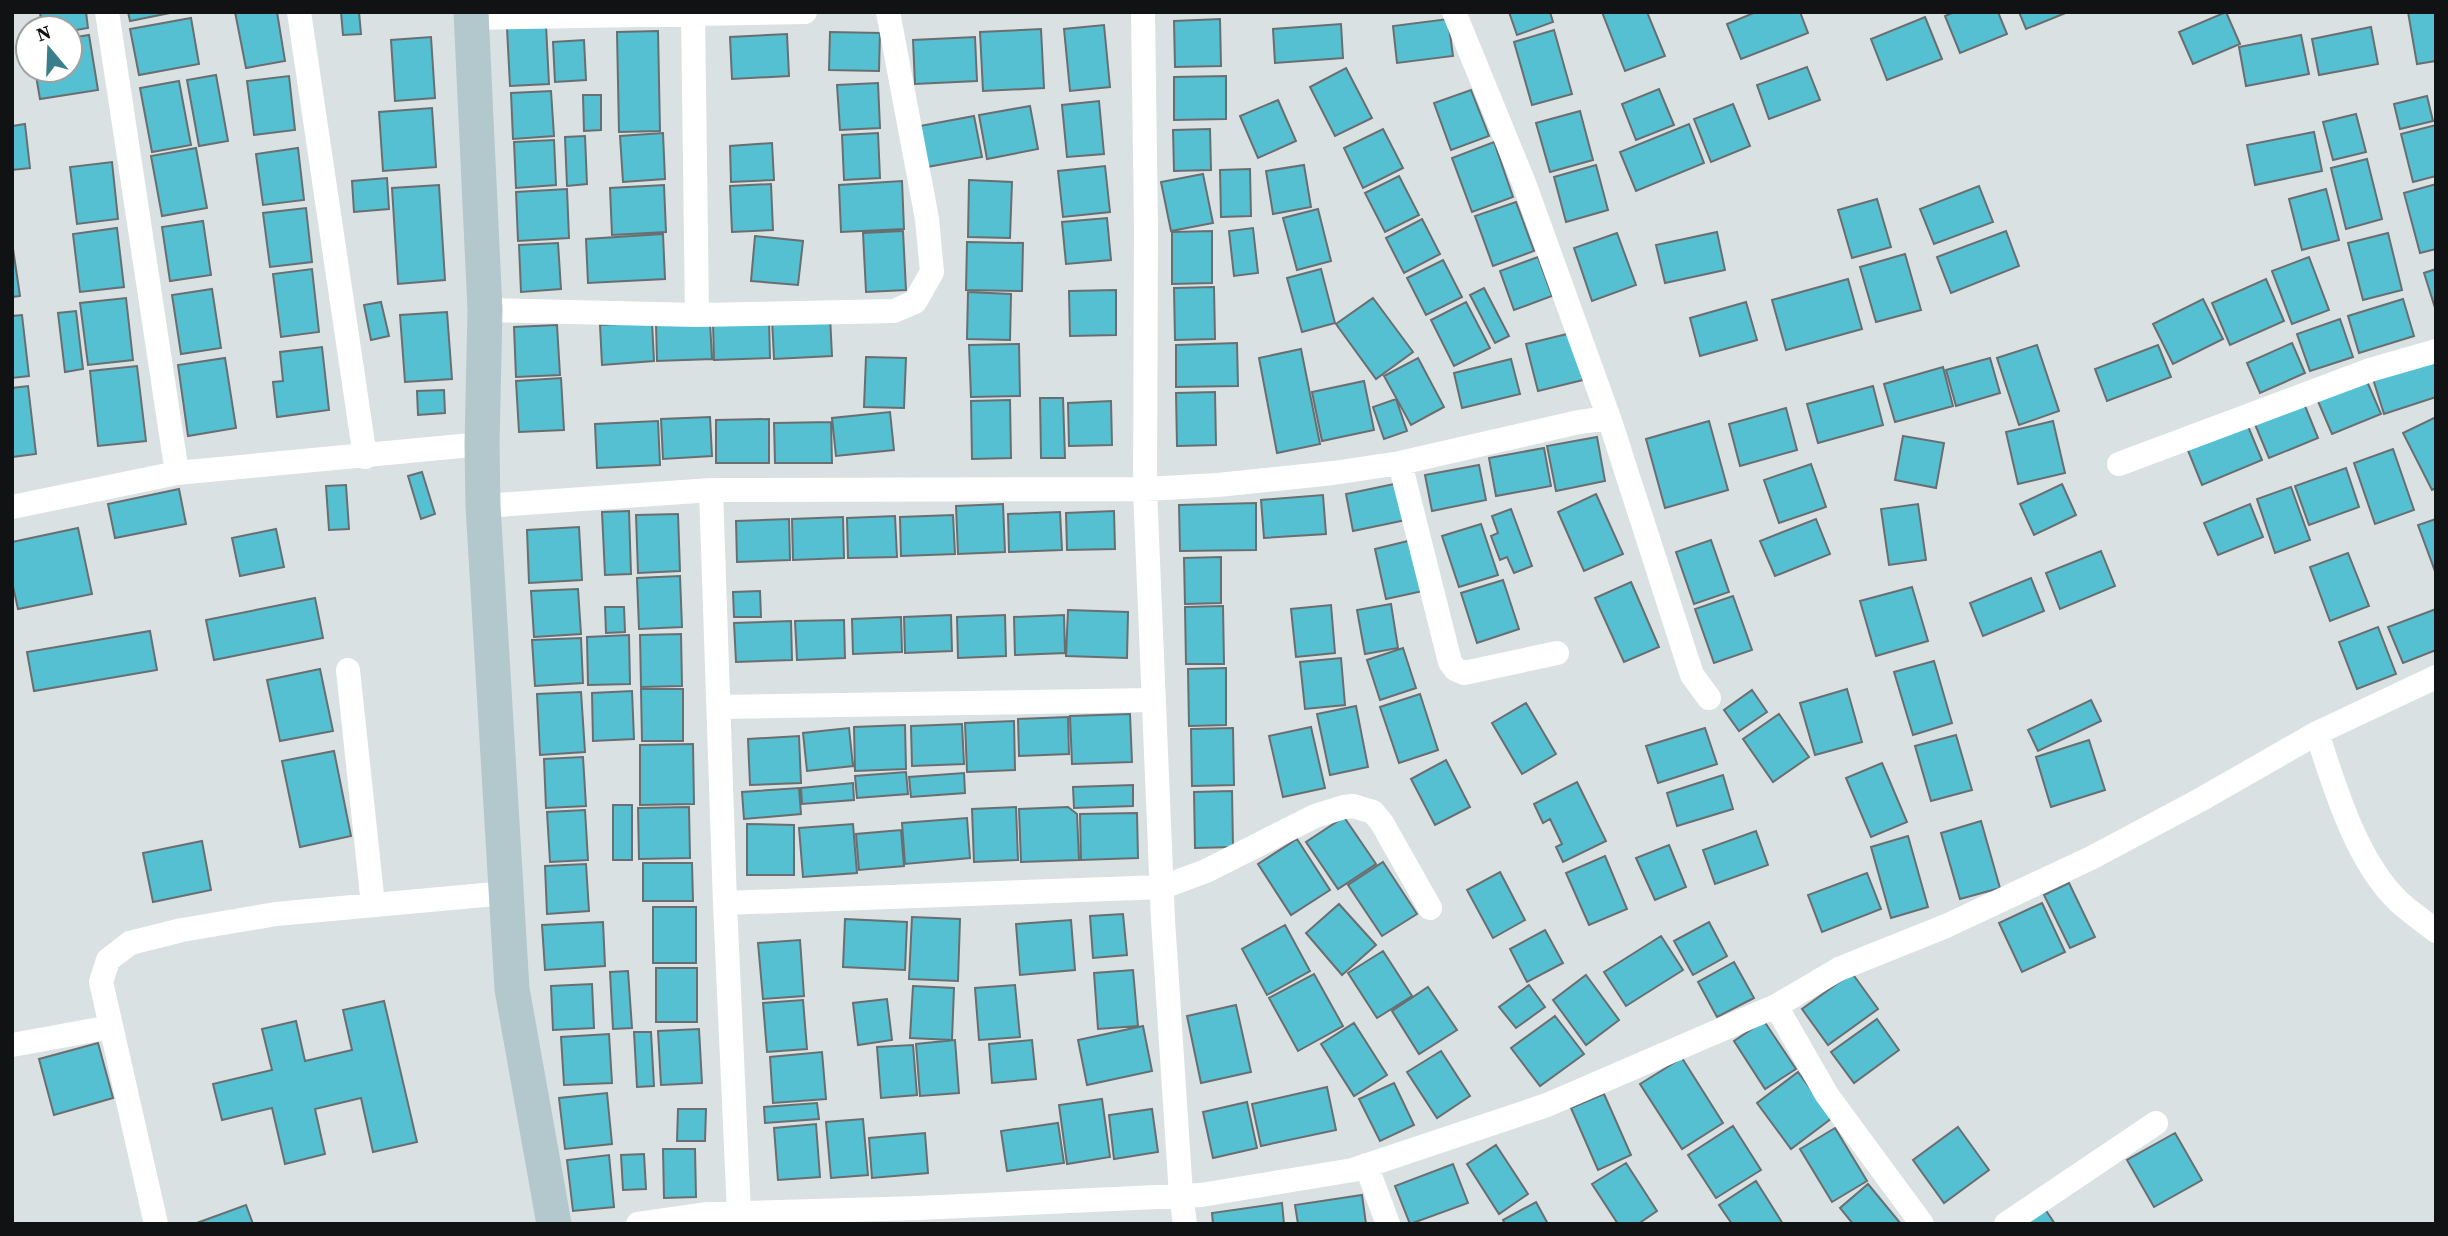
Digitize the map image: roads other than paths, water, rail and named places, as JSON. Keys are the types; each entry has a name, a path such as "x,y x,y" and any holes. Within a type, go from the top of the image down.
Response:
{"street":[{"path":"107,12 177,473"},
{"path":"299,12 365,457"},
{"path":"554,1224 512,989 483,506 485,310 471,15 805,12"},
{"path":"485,310 697,315 894,311 915,302 932,272 927,219 888,12"},
{"path":"1143,12 1145,489 1163,920 1185,1224"},
{"path":"1454,12 1524,183 1609,418 1692,675 1709,698"},
{"path":"694,13 697,315"},
{"path":"2119,464 2370,370 2436,351"},
{"path":"483,506 711,490 1145,489 1269,480 1400,463 1578,422 1609,418"},
{"path":"12,507 177,473 482,444"},
{"path":"1400,463 1450,662 1455,669 1464,673 1558,653"},
{"path":"711,490 739,1213"},
{"path":"348,670 373,905"},
{"path":"638,1224 708,1214 918,1208 1181,1195 1226,1191 1353,1170 1547,1105 1776,1006 1839,969 1945,926 2091,858 2317,733 2436,677"},
{"path":"719,707 1154,701"},
{"path":"2317,733 2335,786 2371,866 2398,900 2436,931"},
{"path":"725,903 1163,887 1206,871 1315,816 1353,806 1373,812 1382,823 1430,908"},
{"path":"156,1224 101,982 108,960 130,943 182,930 276,914 506,893"},
{"path":"1776,1006 1828,1095 1922,1224"},
{"path":"12,1045 111,1027"},
{"path":"2006,1224 2156,1124"},
{"path":"1366,1165 1388,1224"}]}
